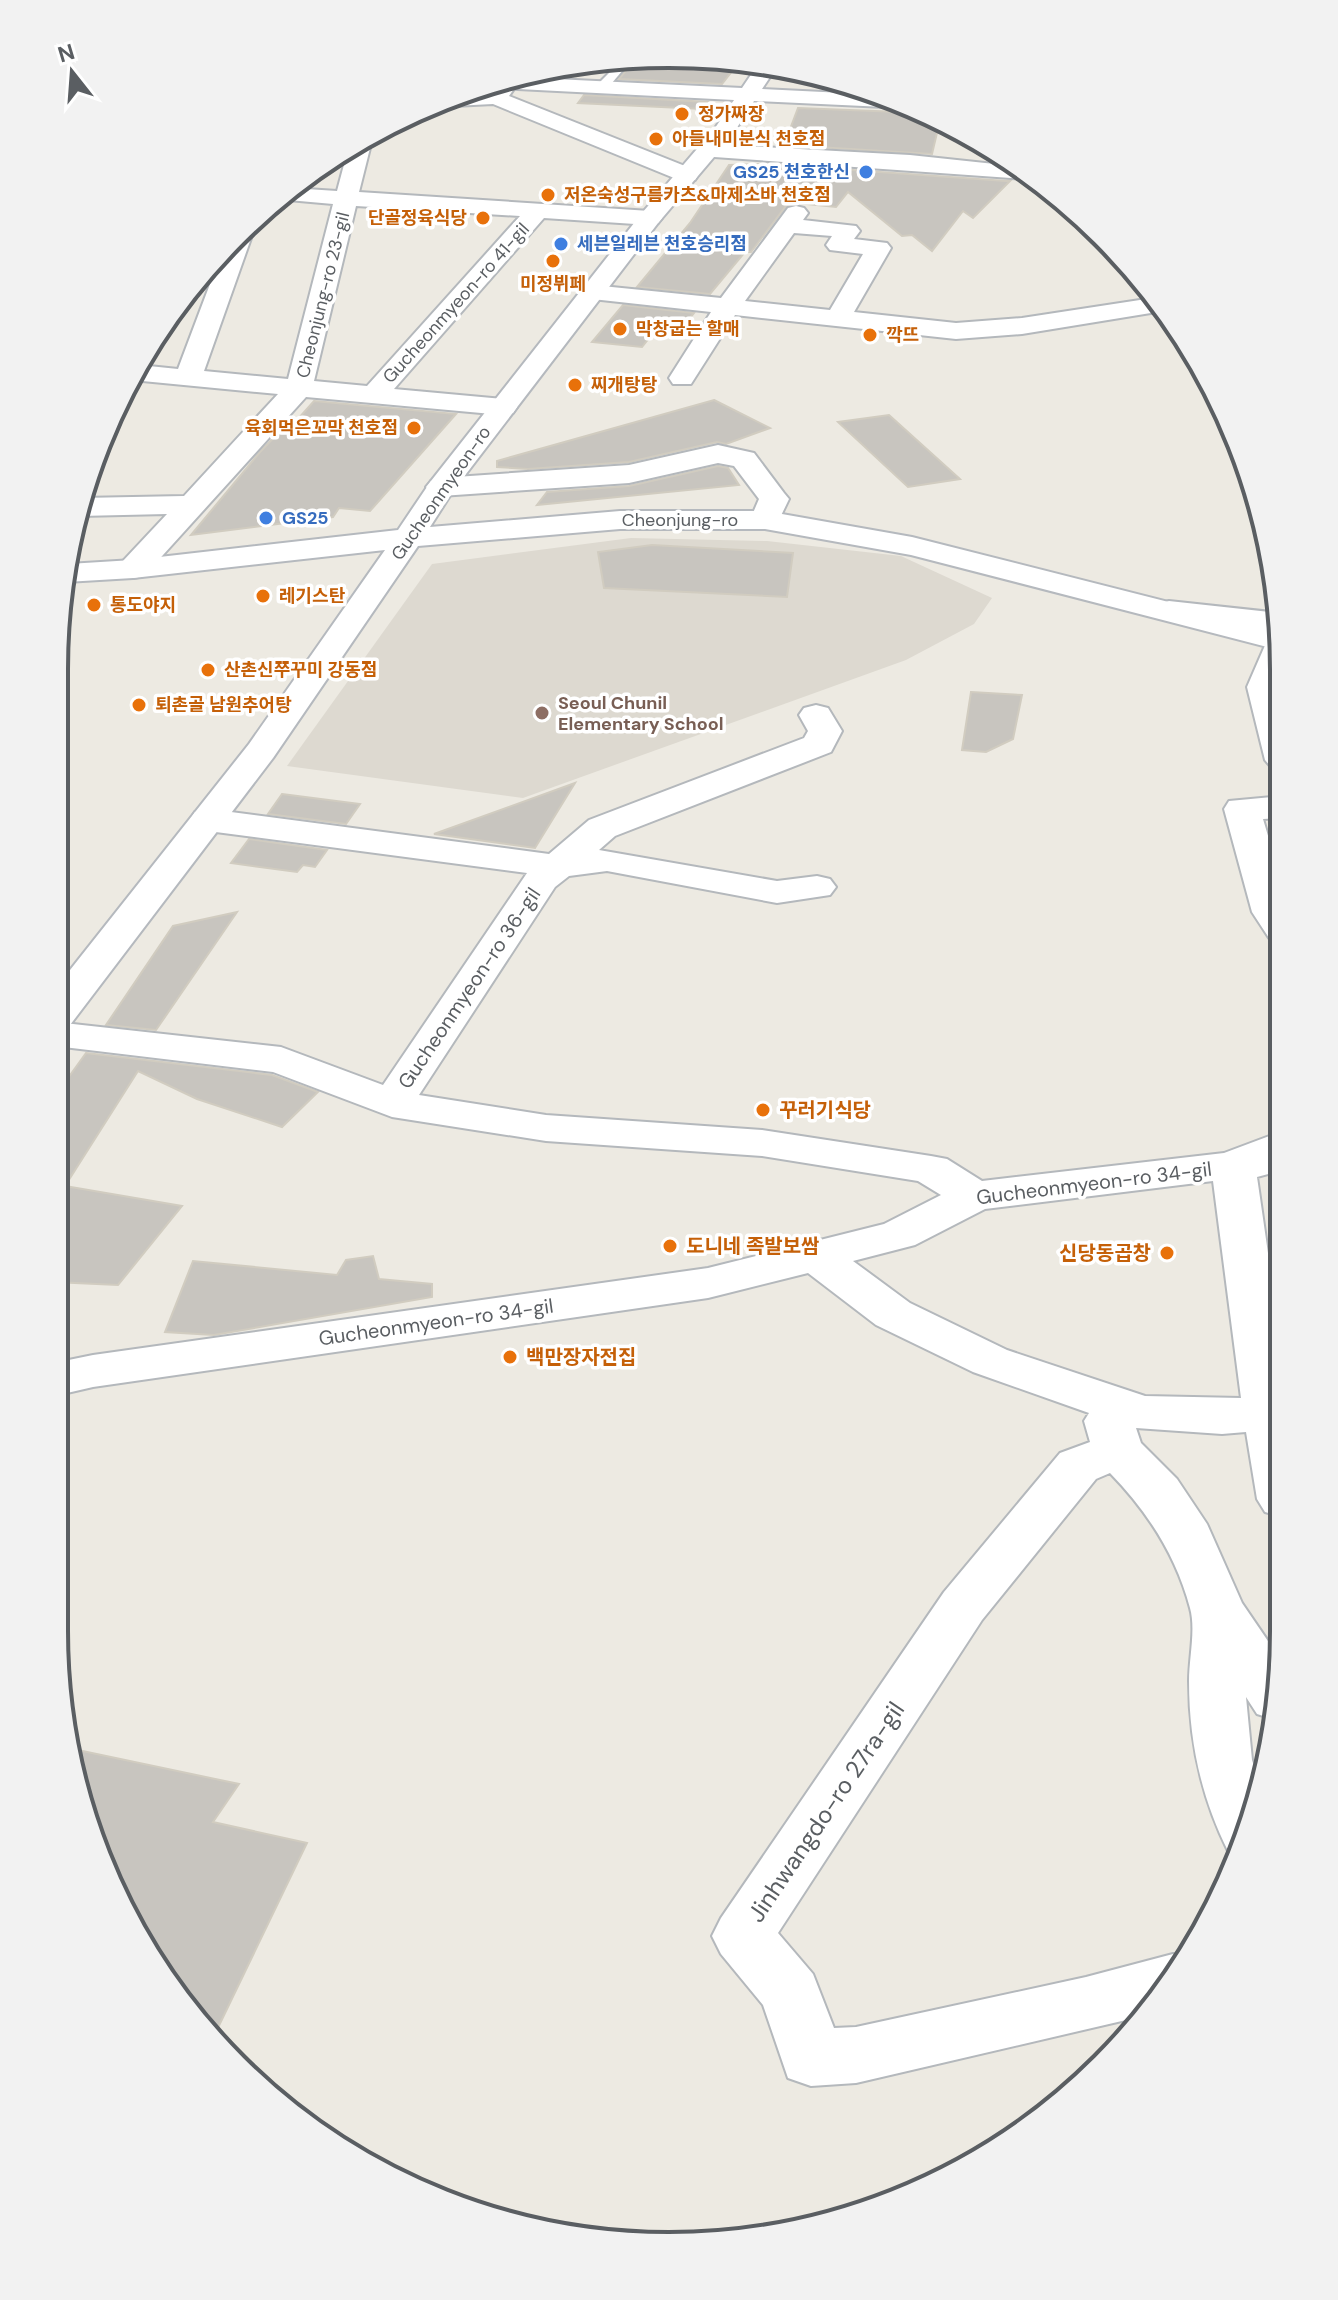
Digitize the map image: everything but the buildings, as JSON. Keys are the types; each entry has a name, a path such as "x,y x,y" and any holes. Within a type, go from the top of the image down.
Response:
{"street":[{"name":"Gucheonmyeon-ro","path":"68,999 261,751 441,487 650,218 708,151 760,75"},
{"path":"514,88 602,87 860,99"},
{"path":"505,90 687,175"},
{"path":"708,151 1002,168"},
{"name":"Cheonjung-ro 23-gil","path":"133,569 299,388 357,156"},
{"name":"Gucheonmyeon-ro 41-gil","path":"299,195 650,218"},
{"name":"Gucheonmyeon-ro 41-gil","path":"374,395 538,211"},
{"path":"682,378 728,306 792,219 848,231 838,245 879,248 838,318"},
{"path":"188,378 232,257"},
{"path":"592,292 956,331 1022,326 1148,306"},
{"path":"146,374 503,407"},
{"path":"441,487 629,474 718,454 744,459 774,499 765,520"},
{"path":"90,507 191,505"},
{"name":"Cheonjung-ro","path":"76,572 620,520 765,520 912,546 1269,638"},
{"path":"1163,610 1268,621"},
{"path":"1270,672 1264,687 1270,710"},
{"name":"Gucheonmyeon-ro 36-gil","path":"392,1104 541,880 602,828 819,745 825,731 816,715"},
{"path":"1270,808 1242,809 1270,908"},
{"path":"208,820 557,866 607,860 777,892 817,887"},
{"name":"Gucheonmyeon-ro 36-gil","path":"68,1035 281,1060 392,1104 546,1128 762,1143 931,1169 974,1196"},
{"name":"Gucheonmyeon-ro 34-gil","path":"68,1377 708,1283 899,1235 974,1196 1233,1165 1270,1149"},
{"path":"1270,1163 1233,1165 1270,1382"},
{"path":"816,1256 893,1314 1111,1424 1188,1537 1218,1610 1267,1685"},
{"path":"1111,1424 1142,1413 1222,1417 1270,1412"},
{"name":"Jinhwangdo-ro 27ra-gil","path":"1111,1424 963,1606 743,1936 791,1993 811,2058 856,2055 1154,1986"},
{"path":"1218,1610 1217,1683 1223,1760 1242,1813"}],"lane":[{"path":"602,87 618,70"}],"shaded area":[{"name":"Seoul Chunil Elementary School","path":"631,538 767,541 901,556 992,598 974,624 906,660 523,798 287,766 432,564"}],"place":[{"name":"정가짜장","path":"682,114"},
{"name":"아들내미분식 천호점","path":"656,139"},
{"name":"GS25 천호한신","path":"866,172"},
{"name":"저온숙성구름카츠&마제소바 천호점","path":"548,195"},
{"name":"단골정육식당","path":"483,218"},
{"name":"세븐일레븐 천호승리점","path":"561,244"},
{"name":"미정뷔페","path":"553,261"},
{"name":"막창굽는 할매","path":"620,329"},
{"name":"깍뜨","path":"870,335"},
{"name":"찌개탕탕","path":"575,385"},
{"name":"육회먹은꼬막 천호점","path":"414,428"},
{"name":"GS25","path":"266,518"},
{"name":"레기스탄","path":"263,596"},
{"name":"통도야지","path":"94,605"},
{"name":"산촌신쭈꾸미 강동점","path":"208,670"},
{"name":"퇴촌골 남원추어탕","path":"139,705"},
{"name":"Seoul Chunil Elementary School","path":"542,713"},
{"name":"꾸러기식당","path":"763,1110"},
{"name":"도니네 족발보쌈","path":"670,1246"},
{"name":"신당동곱창","path":"1167,1253"},
{"name":"백만장자전집","path":"510,1357"}]}
